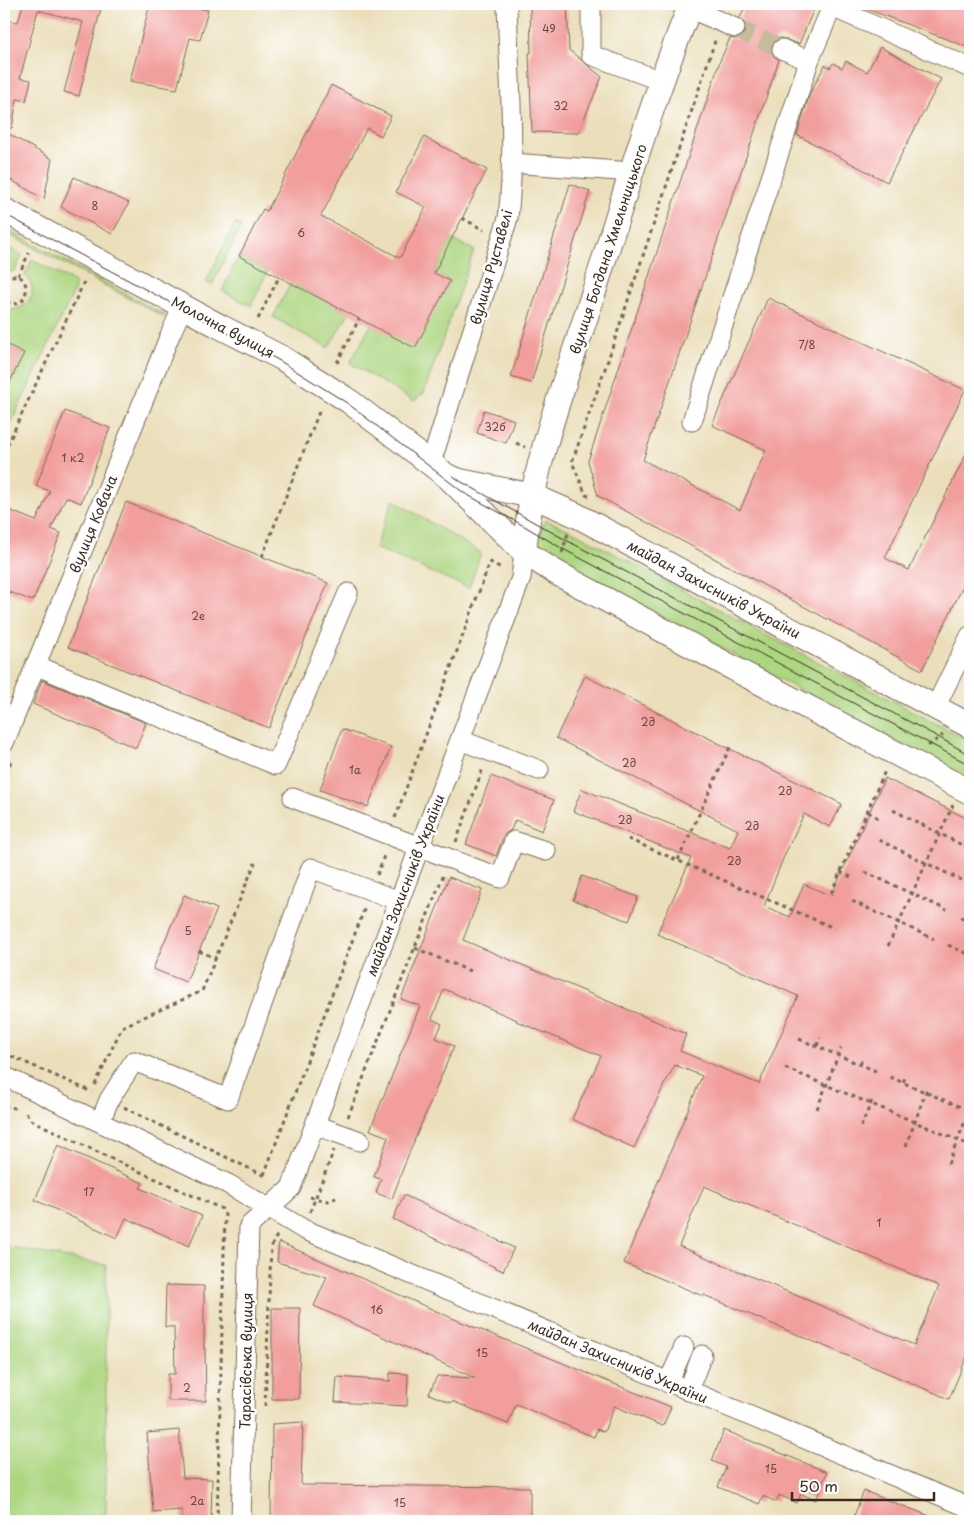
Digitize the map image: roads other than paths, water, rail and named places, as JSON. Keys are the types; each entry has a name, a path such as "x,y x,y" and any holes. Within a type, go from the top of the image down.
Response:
{"main road":[{"name":"вулиця Богдана Хмельницького","path":"524,552 526,527 543,452 661,81 690,6"},
{"name":"Молочна вулиця","path":"4,210 291,364 349,400 440,470"},
{"name":"майдан Захисників України","path":"440,470 460,481 533,496 576,515 970,726"},
{"path":"440,470 524,552 555,572 746,676 962,798"}],"street":[{"name":"вулиця Руставелі","path":"440,470 508,218 512,162 506,4"},
{"path":"591,4 591,55 661,81"},
{"path":"692,421 809,61 833,5 970,68 970,66"},
{"path":"690,6 728,25"},
{"path":"782,50 809,61"},
{"path":"512,162 632,172"},
{"name":"вулиця Ковача","path":"4,743 183,306"},
{"name":"майдан Захисників України","path":"268,1208 290,1188 315,1124 522,578 524,552"},
{"path":"35,665 276,765 348,593"},
{"path":"935,708 970,636"},
{"path":"460,740 539,770"},
{"path":"293,798 500,878 514,841 546,851"},
{"path":"100,1122 109,1100 134,1061 228,1099 311,868 399,901"},
{"name":"майдан Захисників України","path":"4,1076 228,1184 303,1229 970,1508"},
{"path":"315,1124 360,1141"},
{"name":"Тарасівська вулиця","path":"242,1521 249,1226 268,1208"},
{"path":"668,1383 684,1348"},
{"path":"688,1391 702,1356"},
{"path":"964,1521 970,1512"}],"tunnel":[{"path":"735,28 782,49"}],"tram line":[{"path":"4,214 280,361 347,403 464,493 563,549 970,765"},
{"path":"452,475 566,540 970,755"}]}
